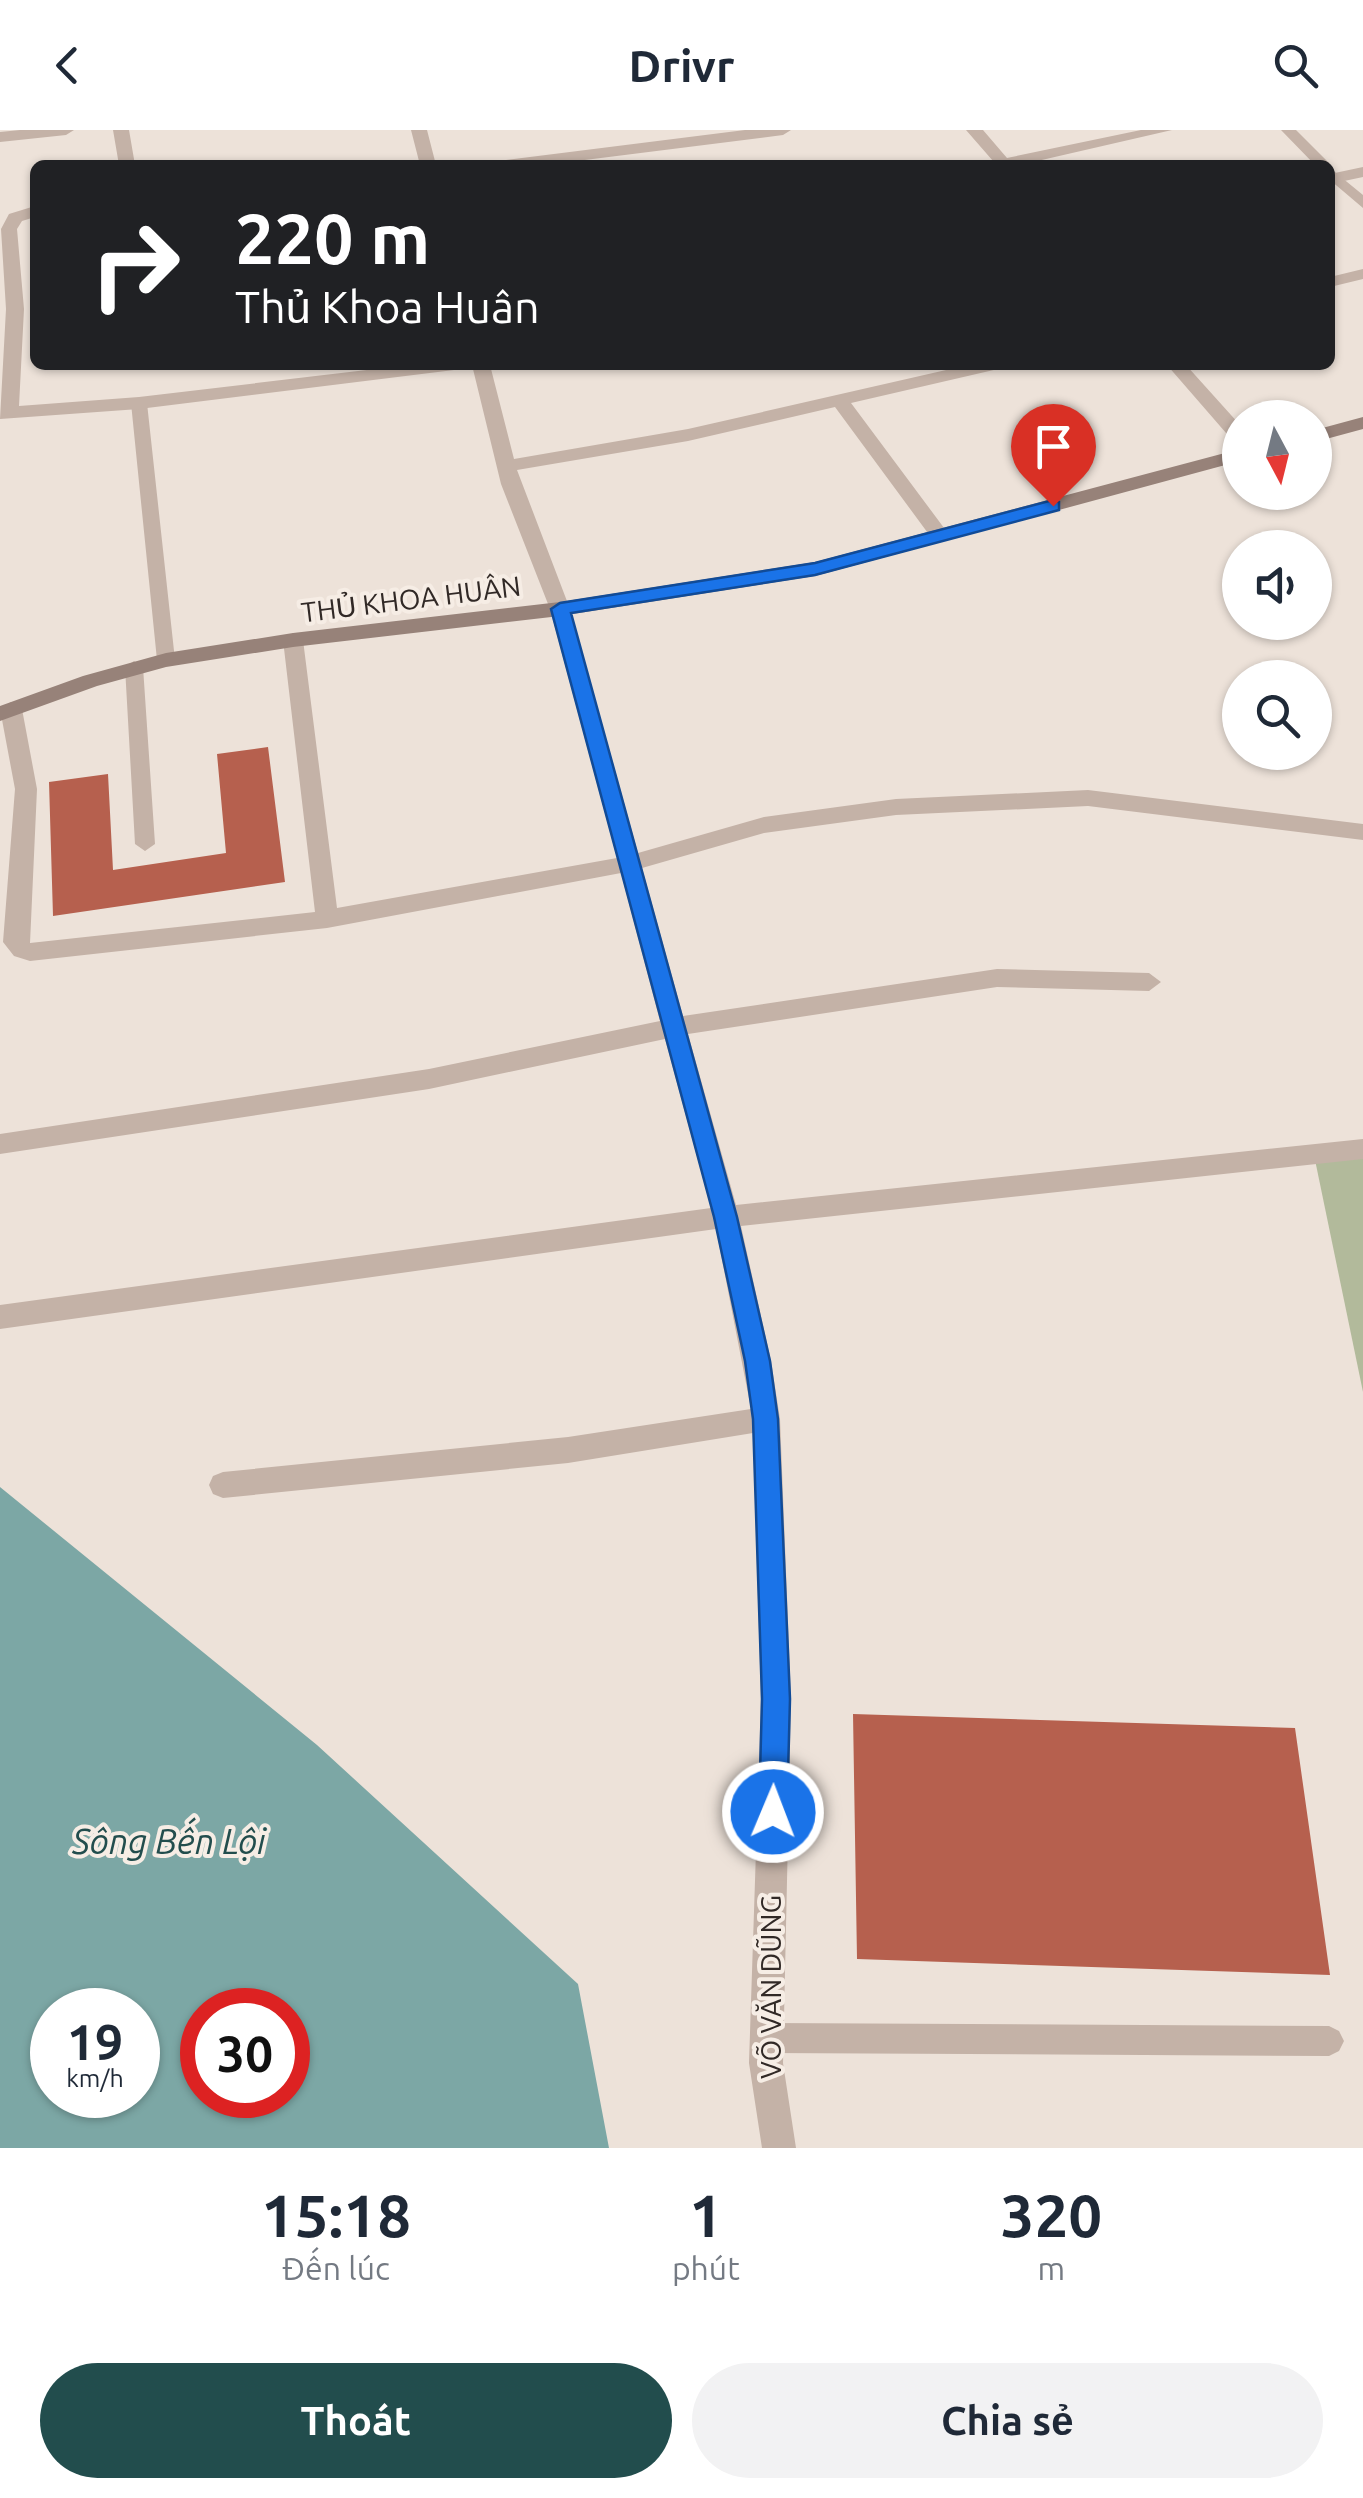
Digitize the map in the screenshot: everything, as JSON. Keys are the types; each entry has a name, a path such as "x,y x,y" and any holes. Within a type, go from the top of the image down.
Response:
{"main road":[{"path":"1332,431 1363,423"},
{"name":"THỦ KHOA HUÂN","path":"5,712 166,660 293,640 560,609 815,569 1222,460"}],"street":[{"path":"0,137 66,130"},
{"path":"122,130 126,160"},
{"path":"420,130 427,160"},
{"path":"546,160 784,130"},
{"path":"974,130 999,160"},
{"path":"1021,160 1164,130"},
{"path":"1335,173 1363,172"},
{"path":"30,213 15,218 9,229 4,412 139,403 412,370"},
{"path":"1335,281 1363,274"},
{"path":"259,370 261,388"},
{"name":"VÕ VĂN DŨNG","path":"481,370 506,466 560,609 726,1217 758,1361 766,1419 776,1699 766,2064 780,2148"},
{"path":"506,466 688,436 971,370"},
{"path":"1180,370 1222,417"},
{"path":"840,401 940,536"},
{"path":"293,640 327,919"},
{"path":"5,712 26,789 15,942 22,950 327,919 627,864 764,825 927,804 1088,798 1363,832"},
{"path":"0,1144 446,1076 674,1027 997,978 1149,982"},
{"path":"0,1317 726,1217 1363,1150"},
{"path":"224,1485 568,1450 766,1419"}],"lane":[{"path":"1288,130 1317,160"},
{"path":"1335,178 1363,203"},
{"path":"139,403 166,660"},
{"path":"134,668 145,844"},
{"path":"768,2038 1329,2041"}],"green space":[{"path":"1363,1152 1363,1392 1314,1155"}],"water":[{"name":"Sông Bến Lội","path":"0,1487 317,1745 578,1984 609,2148 0,2148"}],"building":[{"path":"268,747 285,882 53,916 49,782 108,774 113,870 226,853 217,754"},
{"path":"853,1714 1295,1728 1330,1975 857,1959"}],"route":[{"path":"773,1812 776,1699 766,1419 758,1361 726,1217 560,609 815,569 1053,506"}]}
